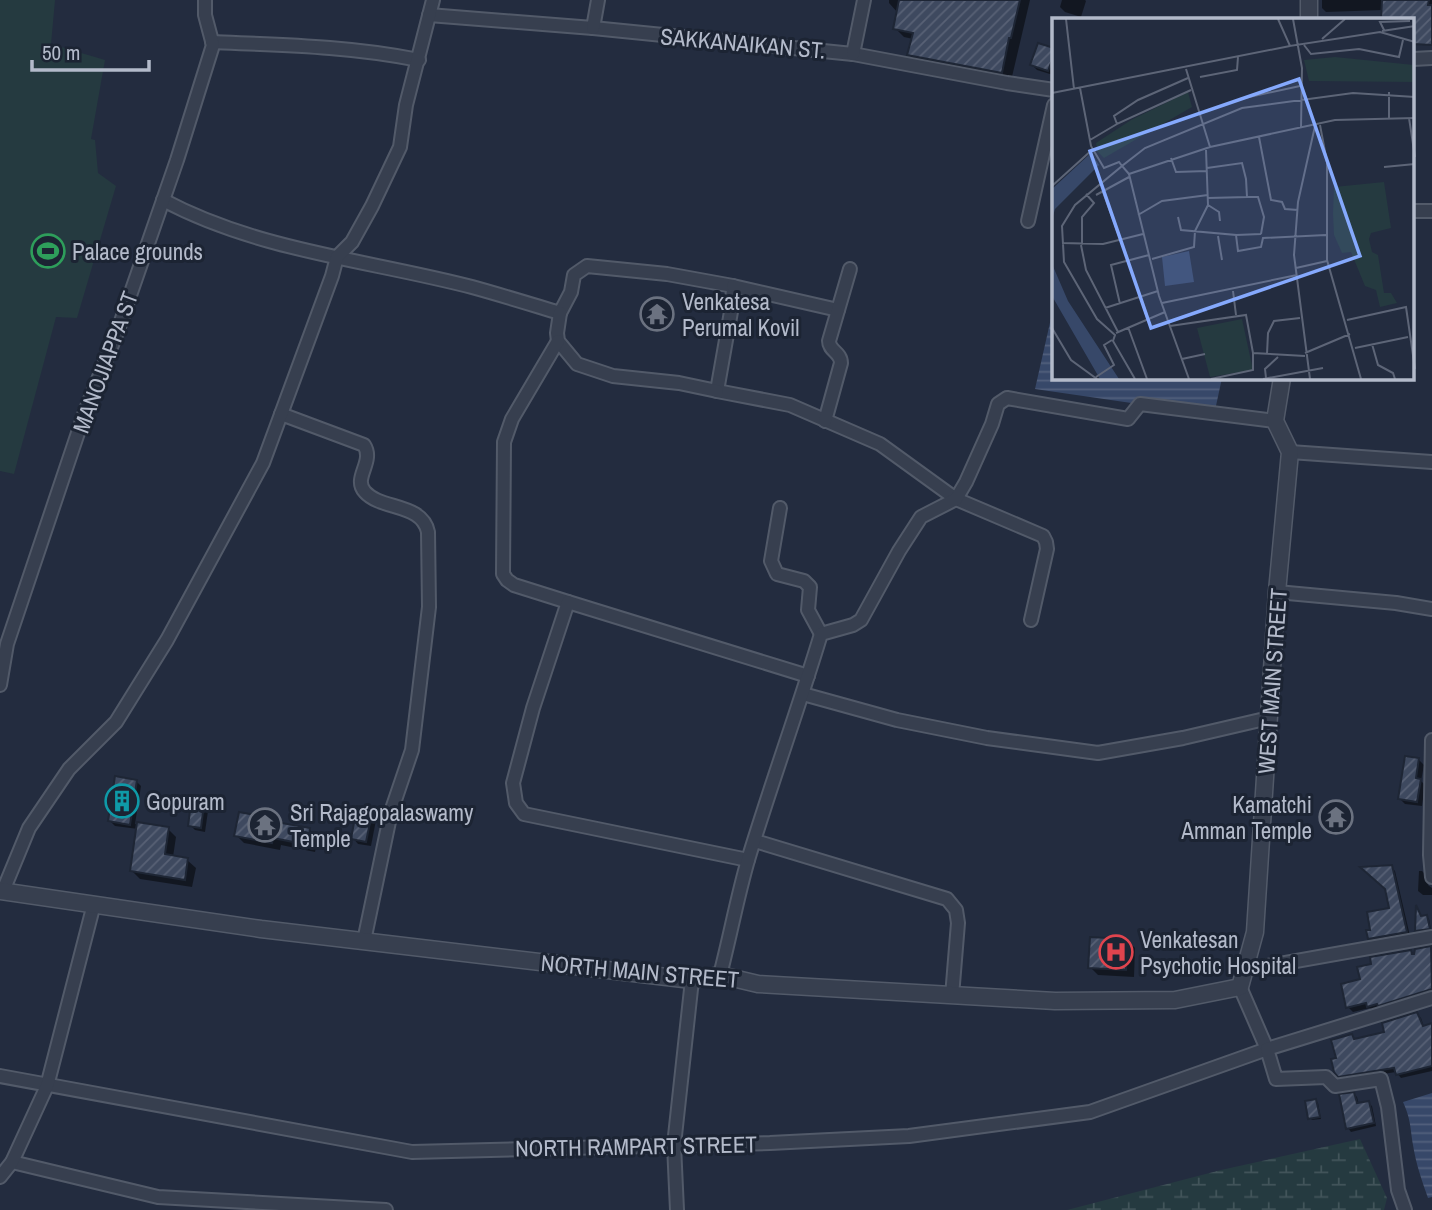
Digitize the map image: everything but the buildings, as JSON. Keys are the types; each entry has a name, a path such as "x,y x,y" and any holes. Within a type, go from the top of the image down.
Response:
{"street":[{"name":"MANOJIAPPA ST","path":"0,685 7,644 85,412 118,330 163,200 213,45 205,15 205,0"},
{"path":"2,891 29,828 69,769 116,722 167,640 263,463 337,257 352,242 401,147 406,105 433,0"},
{"path":"593,28 598,0"},
{"path":"853,54 864,0"},
{"path":"1309,0 1309,18"},
{"name":"SAKKANAIKAN ST.","path":"429,15 853,54 1052,90"},
{"path":"212,42 420,53"},
{"path":"1414,59 1432,58"},
{"path":"1028,221 1052,114"},
{"path":"163,200 186,212 246,235 286,247 472,287 559,313"},
{"path":"1414,211 1432,211"},
{"path":"838,310 667,274 587,265 574,275 570,292 559,313 557,333 558,341 577,364 613,376 679,383 790,405 880,444 956,499 1037,532 1043,536 1047,549 1031,620"},
{"path":"825,421 841,363 839,355 829,345 850,269"},
{"path":"717,391 733,286"},
{"path":"558,341 512,419 503,442 503,574 507,580 514,585 808,676"},
{"path":"1282,380 1275,421 1290,452 1432,463"},
{"path":"821,634 861,620 921,517 956,499 992,424 998,404 1007,398 1128,419 1140,404 1275,421"},
{"path":"282,414 364,445 368,452 361,478 364,492 417,515 426,525 428,532 429,607 412,750 391,812 365,941"},
{"name":"WEST MAIN STREET","path":"1240,988 1255,932 1277,592 1290,452"},
{"path":"720,975 748,860 821,634 807,610 810,587 804,581 777,574 772,566 780,508"},
{"path":"1277,592 1432,609"},
{"path":"568,602 533,708 513,783 516,803 524,814 748,860"},
{"path":"803,694 897,720 987,738 1098,753 1184,738 1269,718"},
{"path":"1432,740 1432,877"},
{"path":"755,841 947,900 956,910 958,923 952,996"},
{"name":"NORTH MAIN STREET","path":"2,891 261,929 692,980 720,975 758,984 1055,1001 1175,1000 1240,988"},
{"path":"0,1177 12,1162 47,1086 94,904"},
{"path":"1245,970 1432,937"},
{"path":"677,1210 674,1145 692,980"},
{"path":"1240,988 1267,1049 1276,1079 1326,1077 1335,1086 1381,1079 1388,1107 1398,1189 1405,1210"},
{"name":"NORTH RAMPART STREET","path":"0,1076 412,1152 909,1136 1090,1112 1267,1049 1432,998"},
{"path":"12,1162 158,1197 386,1210"}],"green space":[{"name":"Palace grounds","path":"0,0 55,0 51,44 105,60 91,139 95,140 98,173 116,186 77,318 56,317 14,474 0,471"},
{"path":"1360,1139 1387,1198 1384,1210 1067,1210 1221,1170"}],"water":[{"path":"1052,314 1052,380 1222,380 1214,415 1035,389"},
{"path":"1432,1093 1432,1197 1428,1198 1417,1166 1409,1119 1403,1102"}],"place":[{"name":"Palace grounds","path":"48,251"},
{"name":"Venkatesa Perumal Kovil","path":"657,314"},
{"name":"Gopuram","path":"122,801"},
{"name":"Kamatchi Amman Temple","path":"1336,817"},
{"name":"Sri Rajagopalaswamy Temple","path":"265,825"},
{"name":"Venkatesan Psychotic Hospital","path":"1116,952"}]}
